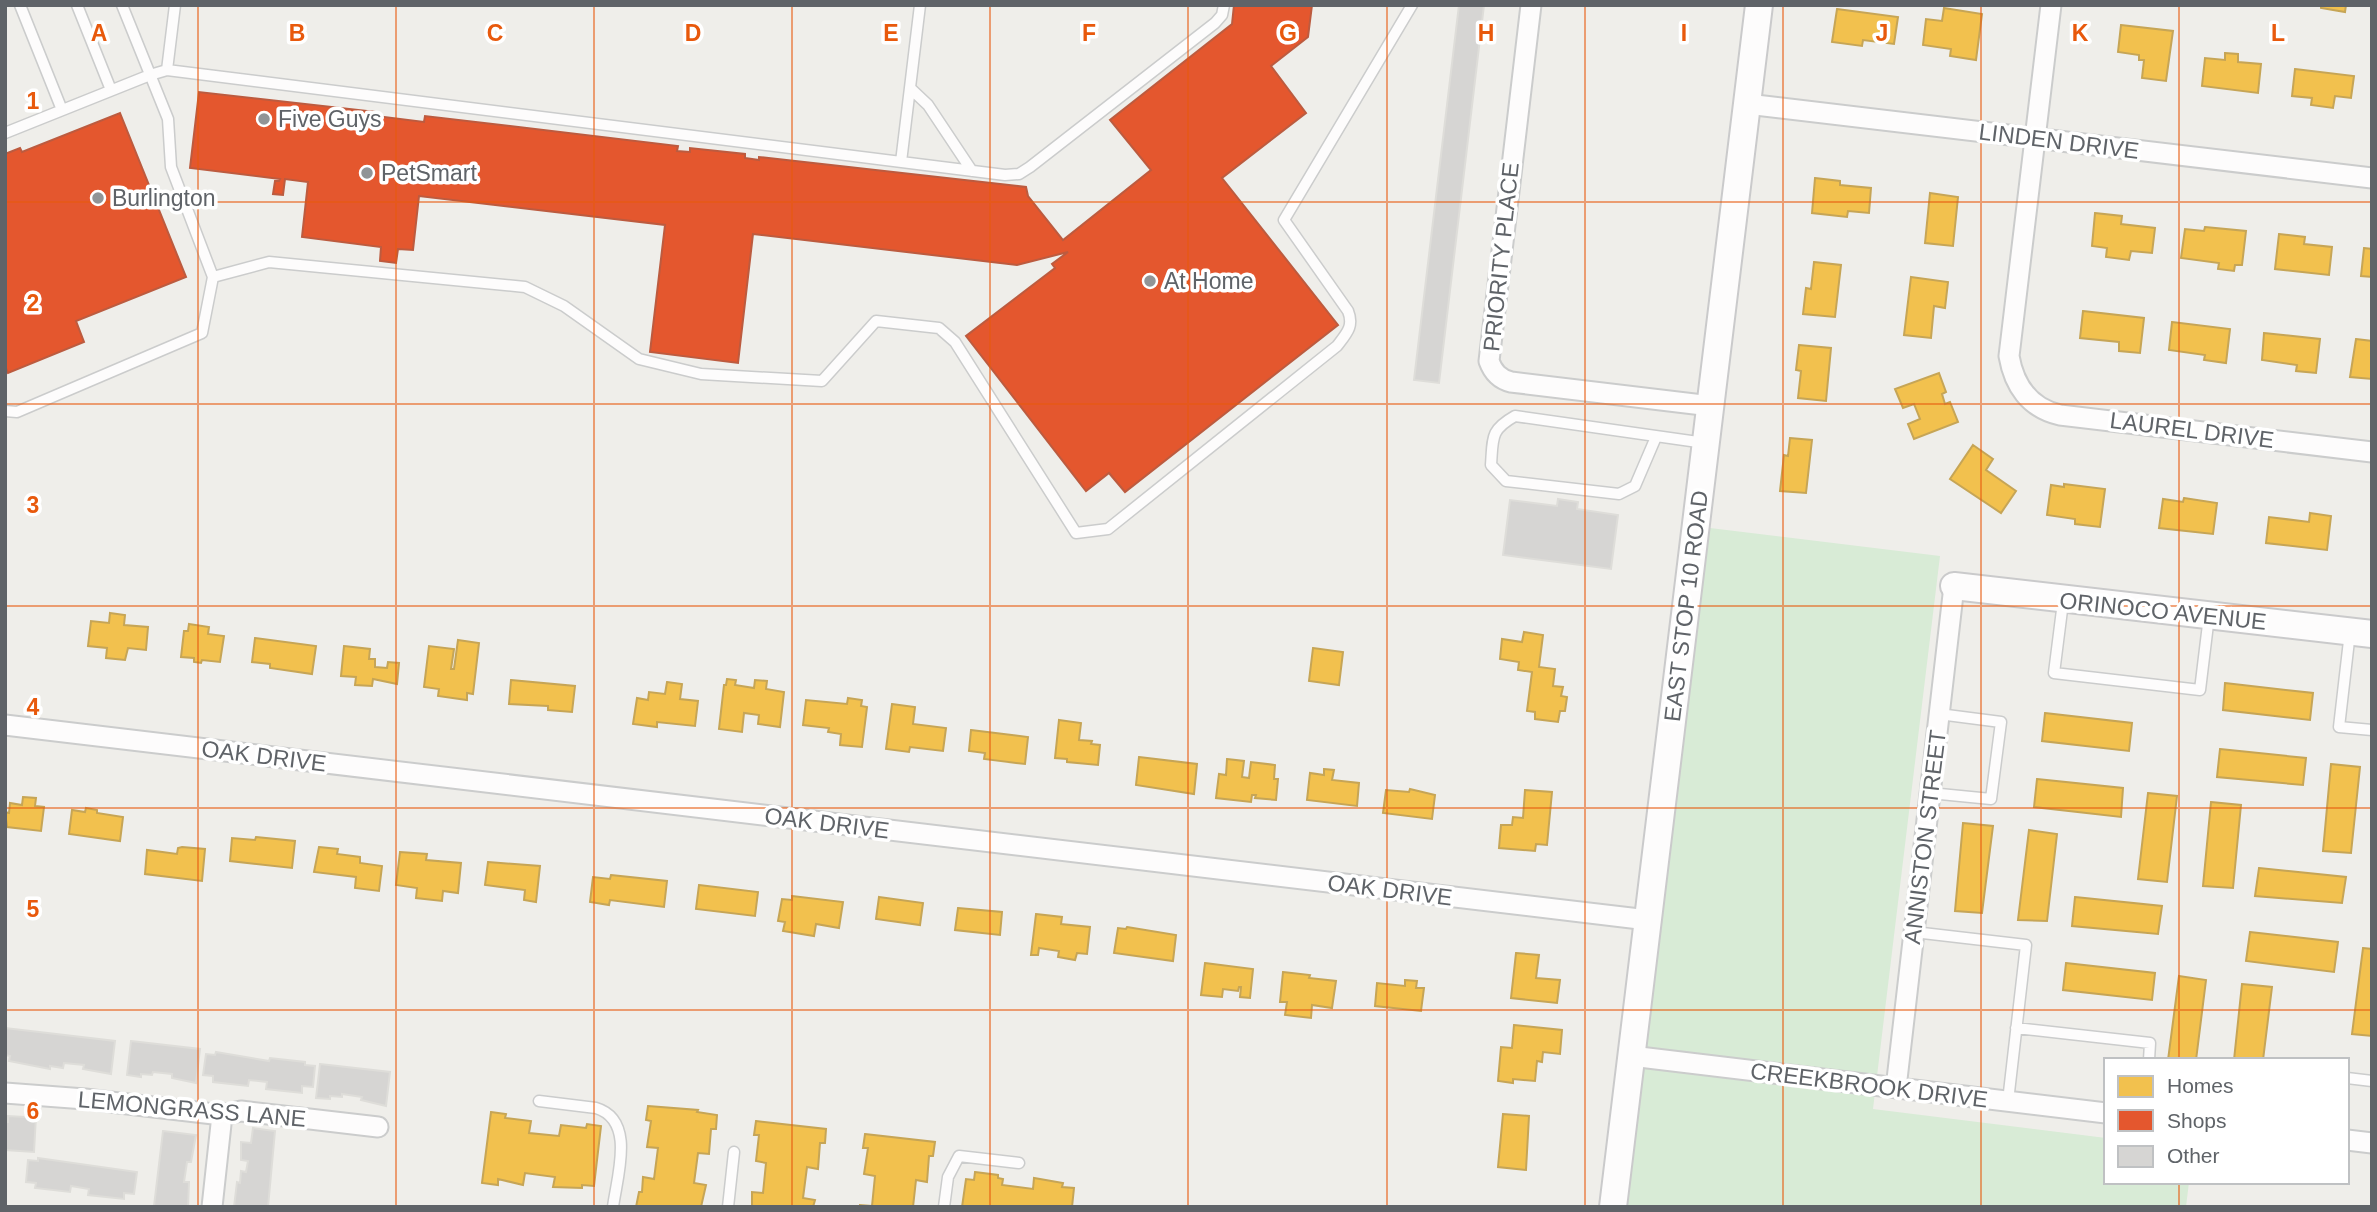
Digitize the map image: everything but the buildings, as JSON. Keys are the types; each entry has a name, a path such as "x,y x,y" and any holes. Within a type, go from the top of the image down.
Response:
{"street":[{"name":"PRIORITY PLACE","path":"1531,5 1489,361 1491,367 1496,375 1511,382 1711,406"},
{"name":"EAST STOP 10 ROAD","path":"1613,1207 1759,5"},
{"path":"2035,138 2051,5"},
{"name":"LINDEN DRIVE","path":"1747,104 2372,178"},
{"name":"LAUREL DRIVE","path":"2035,138 2009,356 2011,371 2020,389 2037,405 2060,415 2372,452"},
{"name":"ORINOCO AVENUE","path":"1954,586 2361,633"},
{"name":"ANNISTON STREET","path":"1896,1088 1954,586"},
{"name":"OAK DRIVE","path":"5,726 1648,920"},
{"name":"CREEKBROOK DRIVE","path":"1631,1056 2104,1113"},
{"name":"LEMONGRASS LANE","path":"5,1093 222,1115 242,1111 378,1127"},
{"path":"212,1207 222,1115"},
{"path":"2349,1140 2372,1143"}],"lane":[{"path":"20,5 62,110"},
{"path":"77,5 111,90"},
{"path":"5,411 17,412 202,333 212,277 171,167 168,119 122,5"},
{"path":"167,70 175,5"},
{"path":"901,162 920,5"},
{"path":"7,129 167,70 972,171 1019,174 1215,23 1222,15 1224,5"},
{"path":"212,277 269,262 525,287 564,306 639,359 701,373 822,381 876,321 939,328 955,342 1076,533 1108,529 1337,346 1350,329 1348,311 1284,220 1412,5"},
{"path":"910,88 928,105 972,171"},
{"path":"1656,437 1635,486 1619,494 1506,481 1491,465 1493,442 1499,425 1515,416 1706,443"},
{"path":"2063,600 2054,673 2200,690 2209,616"},
{"path":"2361,633 2339,727 2372,730"},
{"path":"1930,793 1991,799 2001,722 1939,714"},
{"path":"1914,932 2026,945 2008,1101"},
{"path":"2016,1028 2150,1043 2149,1058"},
{"path":"2349,1078 2372,1081"},
{"path":"539,1101 596,1108 614,1117 621,1142 613,1207"},
{"path":"728,1207 734,1152"},
{"path":"944,1207 948,1177 959,1156 1019,1163"}],"green space":[{"path":"1710,528 1940,556 1873,1109 2104,1138 2104,1184 2189,1184 2186,1207 1627,1207"}],"place":[{"name":"Five Guys","path":"264,119"},
{"name":"PetSmart","path":"367,173"},
{"name":"Burlington","path":"98,198"},
{"name":"At Home","path":"1150,281"}]}
